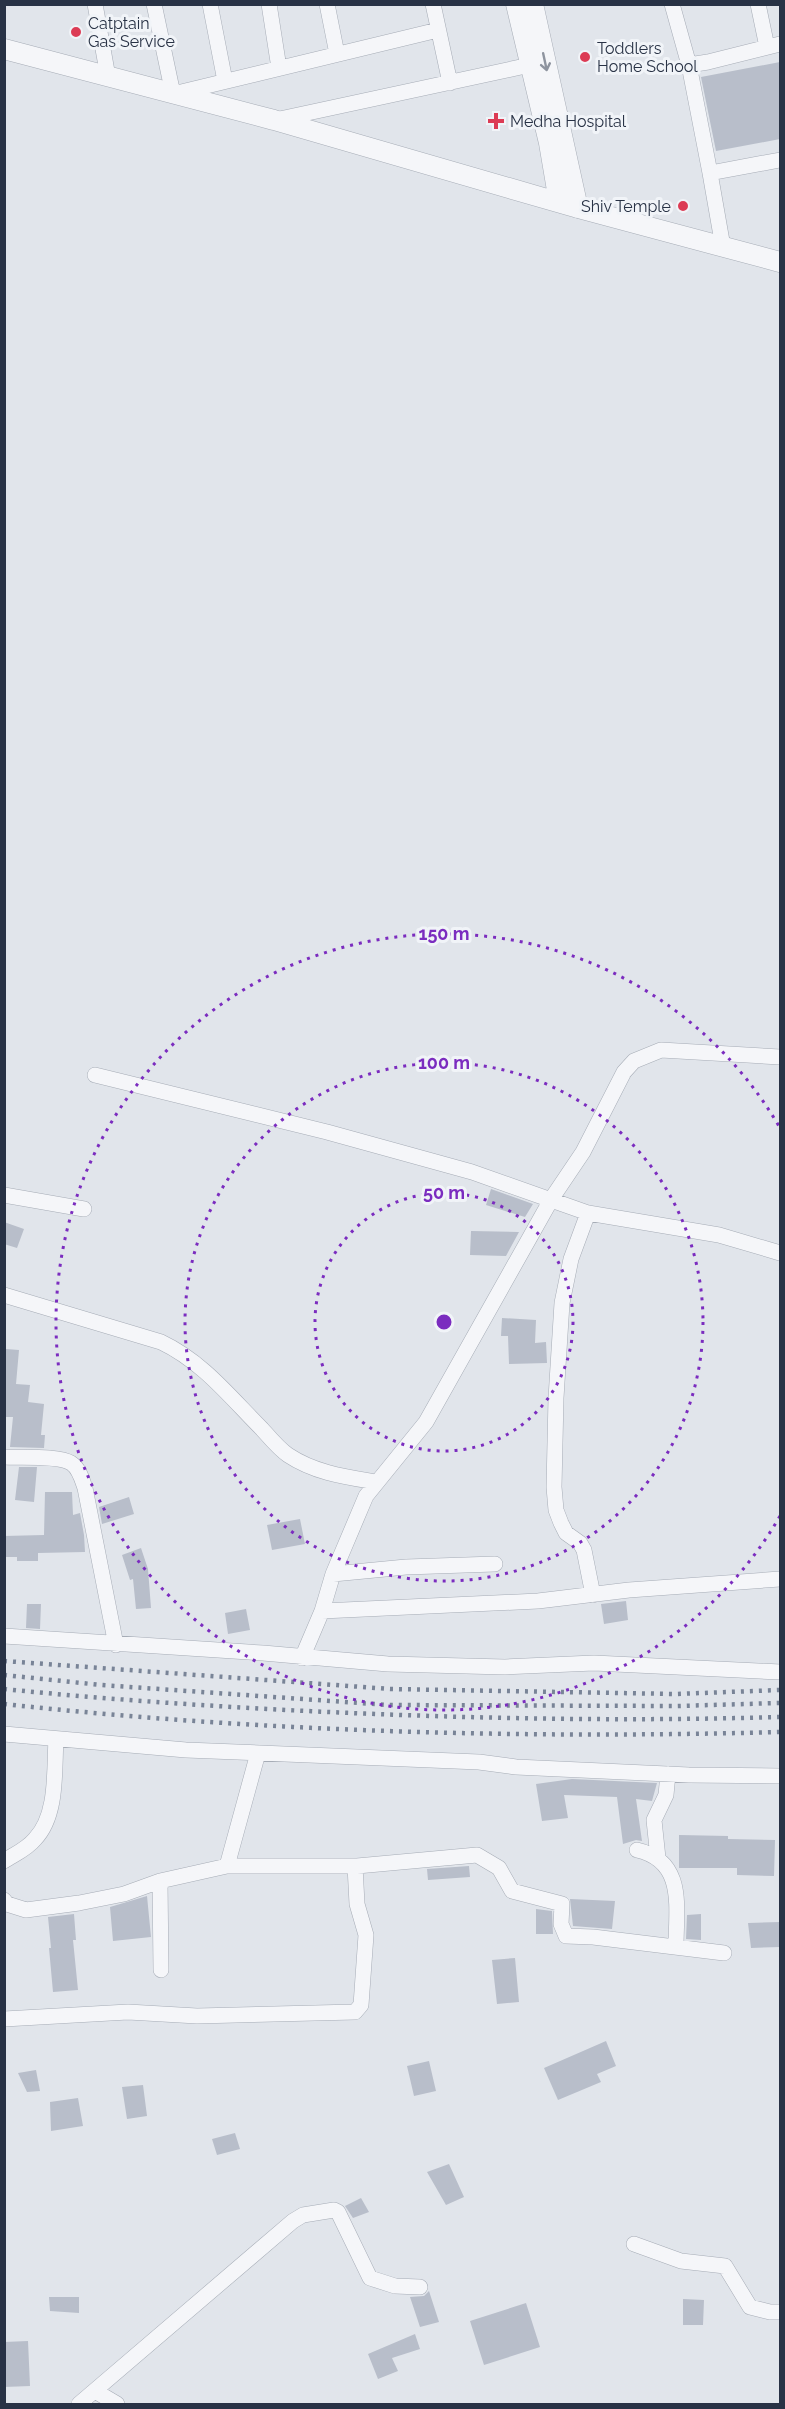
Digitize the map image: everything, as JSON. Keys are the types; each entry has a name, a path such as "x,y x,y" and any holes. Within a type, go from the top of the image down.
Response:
{"street":[{"path":"95,4 108,76"},
{"path":"154,4 173,94"},
{"path":"210,4 225,81"},
{"path":"269,4 279,68"},
{"path":"327,4 337,54"},
{"path":"433,4 450,83"},
{"path":"516,4 549,143 558,202"},
{"path":"532,4 578,208"},
{"path":"672,4 689,65 723,247"},
{"path":"689,65 708,63 774,46 758,4"},
{"path":"173,94 438,30"},
{"path":"4,49 274,120 578,208 780,262"},
{"path":"274,120 530,65"},
{"path":"710,173 780,160"},
{"path":"302,1658 322,1611 333,1574 366,1496 426,1422 552,1198 583,1152 624,1072 634,1061 661,1050 780,1057"},
{"path":"95,1075 327,1132 472,1172 552,1198 588,1213 719,1235 780,1253"},
{"path":"4,1195 84,1209"},
{"path":"588,1213 571,1259 562,1303 556,1398 554,1487 556,1510 561,1523 566,1533 580,1543 584,1550 593,1595"},
{"path":"4,1295 161,1342 183,1353 205,1370 287,1454 311,1467 335,1475 376,1482"},
{"path":"4,1457 60,1460 70,1462 77,1469 85,1488 116,1645"},
{"path":"333,1574 406,1567 495,1564"},
{"path":"322,1611 538,1601 629,1590 780,1579"},
{"path":"4,1636 263,1653 388,1664 494,1666 616,1663 780,1672"},
{"path":"4,1734 186,1750 479,1762 516,1767 668,1774 780,1776"},
{"path":"4,1861 37,1838 46,1821 52,1800 56,1739"},
{"path":"227,1866 258,1753"},
{"path":"668,1774 666,1795 654,1820 658,1858 675,1881 676,1947"},
{"path":"637,1850 658,1858"},
{"path":"4,1900 7,1904 26,1910 68,1905 124,1894 160,1881 227,1866 355,1866 477,1855 499,1868 512,1891 561,1904 561,1924 566,1936 593,1937 724,1953"},
{"path":"4,2019 128,2012 197,2016 355,2012 362,2005 366,1935 357,1904 355,1866"},
{"path":"160,1881 161,1970"},
{"path":"79,2404 293,2221 303,2215 334,2210 338,2212 370,2278 395,2286 420,2287"},
{"path":"634,2244 681,2261 725,2266 750,2307 780,2312"},
{"path":"95,2391 117,2404"}],"building":[{"path":"780,62 780,139 716,151 701,77"},
{"path":"491,1189 533,1204 525,1217 486,1205"},
{"path":"4,1222 24,1229 17,1248 4,1244"},
{"path":"471,1231 519,1232 506,1256 470,1255"},
{"path":"502,1318 536,1320 535,1343 546,1342 547,1363 509,1364 508,1336 501,1336"},
{"path":"6,1349 19,1350 16,1384 30,1385 28,1402 44,1404 41,1435 45,1435 44,1448 10,1447 13,1417 4,1417"},
{"path":"19,1467 37,1467 34,1502 15,1500"},
{"path":"45,1492 72,1492 73,1515 80,1513 85,1552 38,1553 38,1561 17,1561 17,1557 4,1557 4,1536 44,1535"},
{"path":"129,1497 134,1514 102,1524 99,1507"},
{"path":"300,1519 305,1544 272,1550 267,1525"},
{"path":"141,1548 148,1569 151,1608 136,1609 133,1579 130,1580 122,1555"},
{"path":"626,1601 628,1620 604,1624 601,1604"},
{"path":"27,1604 41,1604 40,1629 26,1628"},
{"path":"246,1609 250,1630 228,1634 225,1613"},
{"path":"572,1779 657,1783 652,1801 636,1799 642,1841 636,1840 623,1844 617,1797 564,1795 568,1818 542,1821 536,1784"},
{"path":"679,1835 775,1840 774,1876 737,1875 737,1868 679,1868"},
{"path":"469,1866 470,1877 428,1880 427,1869"},
{"path":"147,1896 151,1937 113,1941 110,1907"},
{"path":"570,1899 615,1901 612,1929 573,1926"},
{"path":"536,1909 552,1911 553,1934 536,1934"},
{"path":"74,1914 76,1940 73,1940 78,1990 53,1992 48,1917"},
{"path":"701,1914 701,1940 686,1939 687,1915"},
{"path":"780,1922 780,1947 751,1948 748,1923"},
{"path":"515,1958 519,2002 497,2004 492,1960"},
{"path":"606,2041 616,2066 597,2074 601,2082 558,2100 544,2068"},
{"path":"429,2061 436,2091 414,2096 407,2066"},
{"path":"36,2070 40,2091 27,2092 18,2073"},
{"path":"143,2085 147,2116 127,2119 122,2087"},
{"path":"78,2098 83,2126 51,2131 50,2102"},
{"path":"235,2133 240,2149 217,2155 212,2139"},
{"path":"449,2164 464,2197 446,2205 427,2172"},
{"path":"361,2198 369,2212 353,2218 345,2206"},
{"path":"429,2291 439,2322 420,2327 410,2297 424,2296"},
{"path":"49,2297 79,2297 79,2313 50,2311"},
{"path":"683,2299 704,2300 703,2325 683,2325"},
{"path":"526,2303 540,2347 484,2365 470,2321"},
{"path":"415,2334 420,2349 392,2358 398,2371 378,2379 368,2354"},
{"path":"28,2341 30,2386 4,2387 4,2342"}],"railway":[{"path":"4,1661 390,1689 676,1694 780,1690"},
{"path":"4,1675 101,1685 389,1705 677,1706 780,1703"},
{"path":"4,1689 201,1705 395,1715 588,1719 780,1717"},
{"path":"4,1704 197,1721 392,1731 586,1735 780,1732"}],"place":[{"name":"Catptain Gas Service","path":"76,32"},
{"name":"Toddlers Home School","path":"585,57"},
{"name":"Medha Hospital","path":"496,121"},
{"name":"Shiv Temple","path":"683,206"}]}
